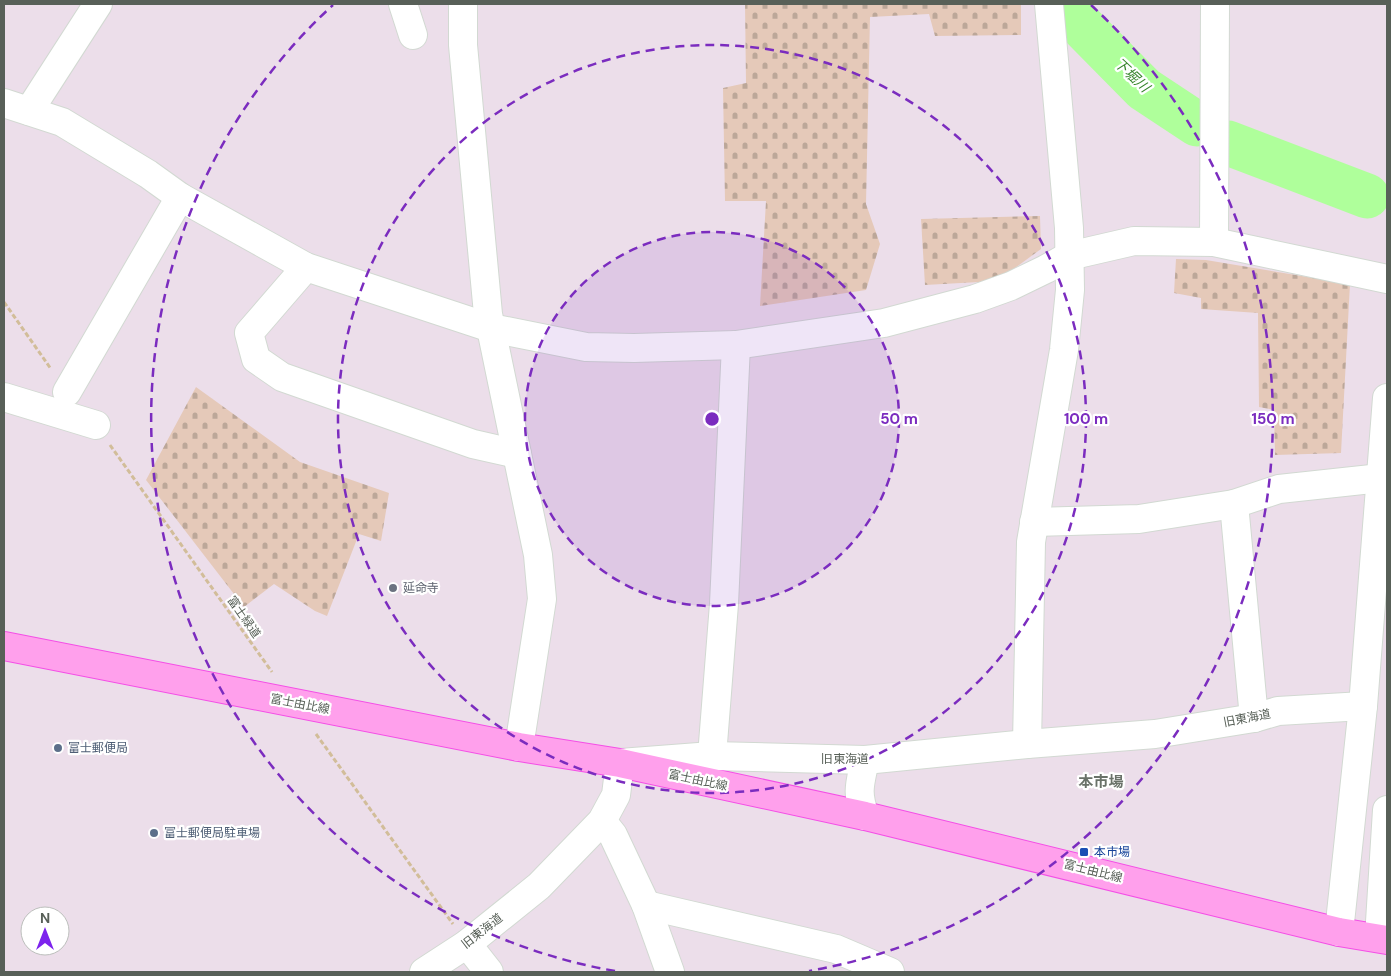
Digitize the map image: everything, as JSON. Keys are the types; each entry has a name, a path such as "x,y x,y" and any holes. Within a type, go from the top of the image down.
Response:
{"main road":[{"name":"富士由比線","path":"4,646 519,747 620,763 865,816 1339,932 1383,939"}],"street":[{"path":"98,4 16,107 62,122 148,174 180,197 306,266 491,328 586,347 634,348 736,345 884,322 975,299 1011,286 1069,256 1134,241 1214,242 1387,279"},
{"path":"403,4 413,35"},
{"path":"463,4 463,45 487,304 538,555 542,599 519,747"},
{"path":"1026,744 1031,542 1064,350 1070,290 1069,228 1049,4"},
{"path":"1214,242 1215,4"},
{"path":"67,392 180,197"},
{"path":"306,266 249,333 256,359 282,377 472,444 517,454"},
{"path":"712,756 724,604 736,345"},
{"path":"4,397 96,424"},
{"path":"1339,932 1363,706 1387,398"},
{"path":"1034,522 1139,519 1234,504 1279,489 1381,478"},
{"path":"1234,504 1254,718"},
{"name":"旧東海道","path":"424,972 467,944 539,886 602,821 616,795 620,763 712,756 865,760 1026,744 1155,734 1254,718 1278,712 1363,706"},
{"path":"865,760 858,789 860,804 865,816"},
{"path":"1383,939 1387,810"},
{"path":"602,821 613,835 646,905 670,972"},
{"path":"646,905 836,949 890,972"},
{"path":"467,944 489,972"}],"path":[{"path":"4,302 67,392"},
{"name":"富士緑道","path":"96,424 467,944"}],"green space":[{"path":"745,4 1021,4 1021,35 935,36 929,14 870,17 866,204 880,244 866,290 760,306 766,201 725,201 723,88 746,83"},
{"path":"1040,216 1041,249 997,281 925,285 921,219"},
{"path":"1176,259 1206,260 1350,284 1341,453 1275,455 1274,410 1259,407 1258,313 1201,309 1201,298 1174,293"},
{"path":"196,387 300,462 389,493 381,541 359,534 327,616 315,611 274,584 244,607 146,480"}],"waterway":[{"name":"下堀川","path":"1074,18 1144,89 1197,124"},
{"name":"下堀川","path":"1228,143 1367,196"}],"place":[{"name":"延命寺","path":"393,588"},
{"name":"富士郵便局","path":"58,748"},
{"name":"富士郵便局駐車場","path":"154,833"},
{"name":"本市場","path":"1084,852"}],"district":[{"name":"本市場","path":"1101,782"}]}
